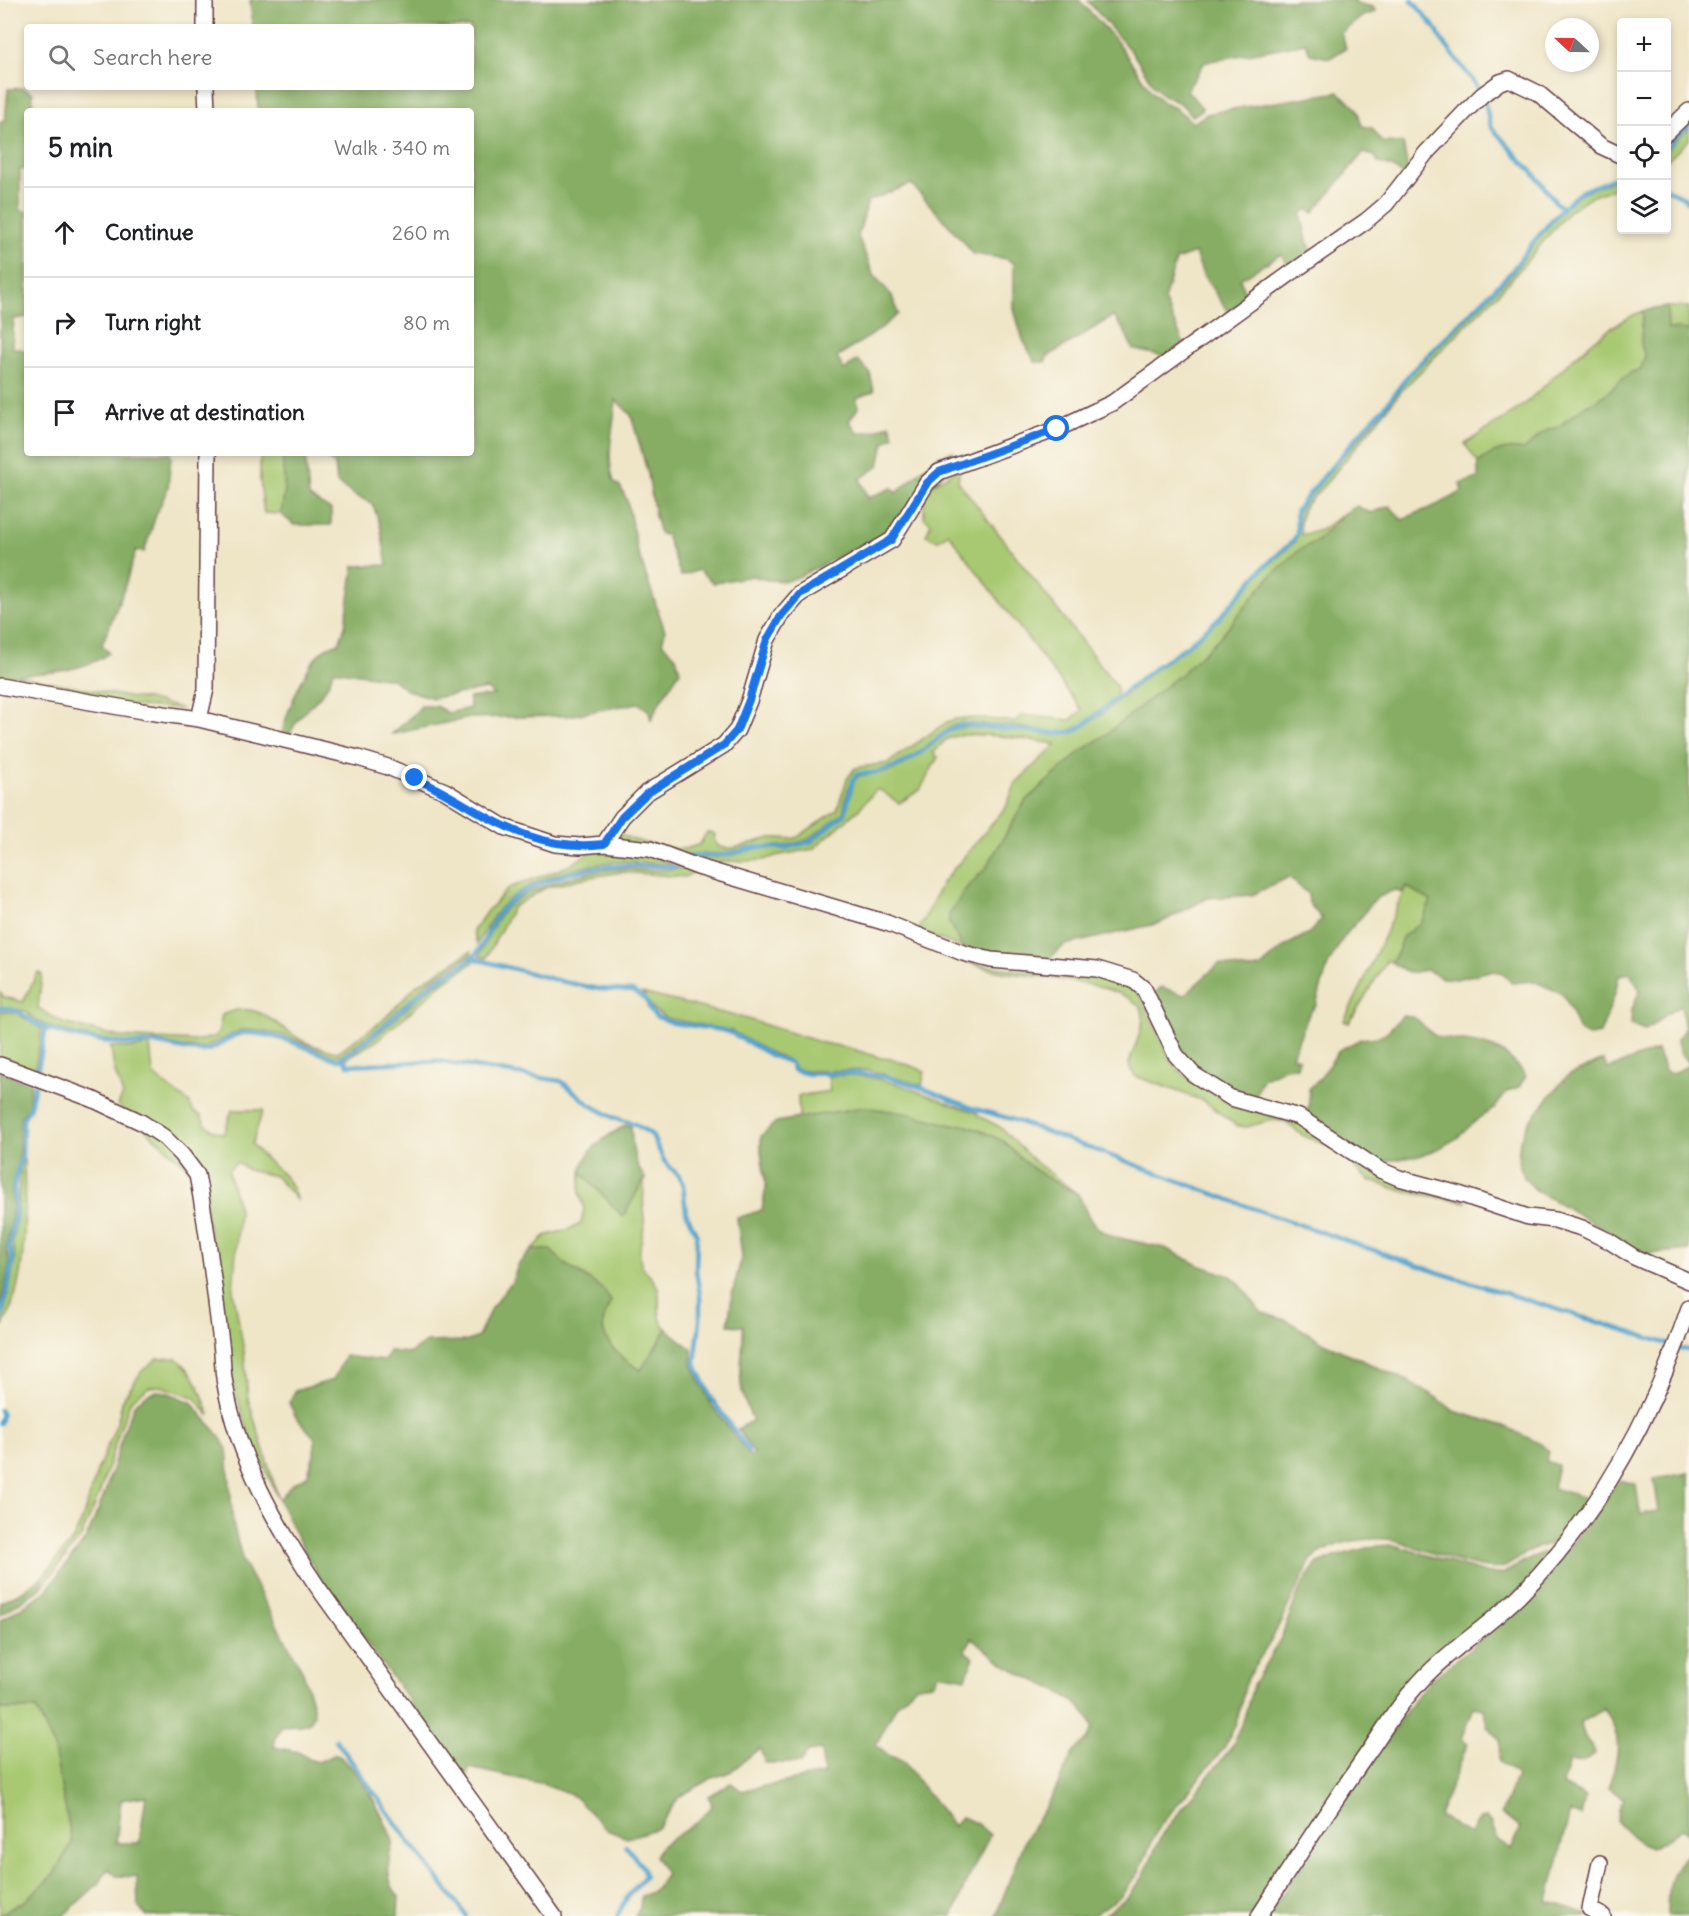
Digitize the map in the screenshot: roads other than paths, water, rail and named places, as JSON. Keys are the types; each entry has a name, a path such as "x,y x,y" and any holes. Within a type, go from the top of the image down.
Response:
{"street":[{"path":"205,0 205,24"},
{"path":"604,844 622,817 646,794 724,745 737,730 749,700 767,640 781,616 800,594 891,540 927,483 939,472 1057,429 1112,403 1366,221 1386,204 1426,153 1467,110 1500,82 1509,79 1538,93 1601,146 1617,154"},
{"path":"206,90 207,108"},
{"path":"1671,128 1689,111"},
{"path":"199,719 206,689 208,456"},
{"path":"0,686 131,710 199,719 322,748 388,767 445,791 504,827 555,844 580,846 604,844 650,849 698,867 887,922 963,952 991,960 1097,969 1133,980 1144,989 1176,1055 1193,1074 1232,1098 1299,1117 1373,1165 1399,1178 1459,1194 1528,1217 1555,1220 1582,1228 1634,1257 1689,1281"},
{"path":"0,1065 92,1099 141,1122 164,1137 197,1175 220,1333 224,1383 234,1424 261,1490 296,1554 317,1586 554,1916"},
{"path":"1259,1916 1347,1782 1411,1691 1435,1666 1519,1596 1562,1548 1595,1505 1634,1440 1661,1382 1689,1308"},
{"path":"1600,1863 1590,1909 1603,1916"}],"waterway":[{"path":"1412,0 1480,90"},
{"path":"1484,99 1491,127 1537,177 1557,204 1563,207"},
{"path":"1671,142 1689,125"},
{"path":"688,857 724,855 759,847 785,848 809,842 845,814 853,780 858,774 879,772 897,766 922,752 949,731 962,725 1056,733 1073,732 1084,725 1218,619 1262,569 1293,541 1297,534 1296,512 1301,504 1365,427 1384,408 1409,374 1511,272 1563,207 1582,191 1617,177"},
{"path":"1671,191 1689,202"},
{"path":"0,1008 16,1011 37,1024 76,1037 117,1043 158,1044 204,1051 240,1034 257,1034 293,1042 338,1060 375,1034 430,985 471,959 503,908 526,891 556,878 588,869 624,866 676,867"},
{"path":"472,958 564,982 599,989 633,991 646,1000 657,1017 673,1023 722,1030 733,1034 772,1056 791,1063 793,1070 809,1074 857,1073 887,1077 923,1088 972,1108 1011,1119 1263,1212 1440,1273 1672,1345"},
{"path":"37,1073 46,1028"},
{"path":"343,1057 348,1065 437,1061 561,1081 589,1104 612,1117 635,1124 652,1135 664,1161 679,1176 683,1185 686,1213 697,1235 696,1270 700,1296 700,1321 695,1363 713,1401 749,1451"},
{"path":"0,1323 13,1261 9,1247 15,1216 14,1186 22,1158 23,1118 29,1110 35,1085"},
{"path":"1680,1349 1689,1350"},
{"path":"0,1410 2,1414 0,1423"},
{"path":"336,1740 411,1844 467,1916"},
{"path":"617,1916 628,1896 645,1876 643,1868 626,1846"}]}
